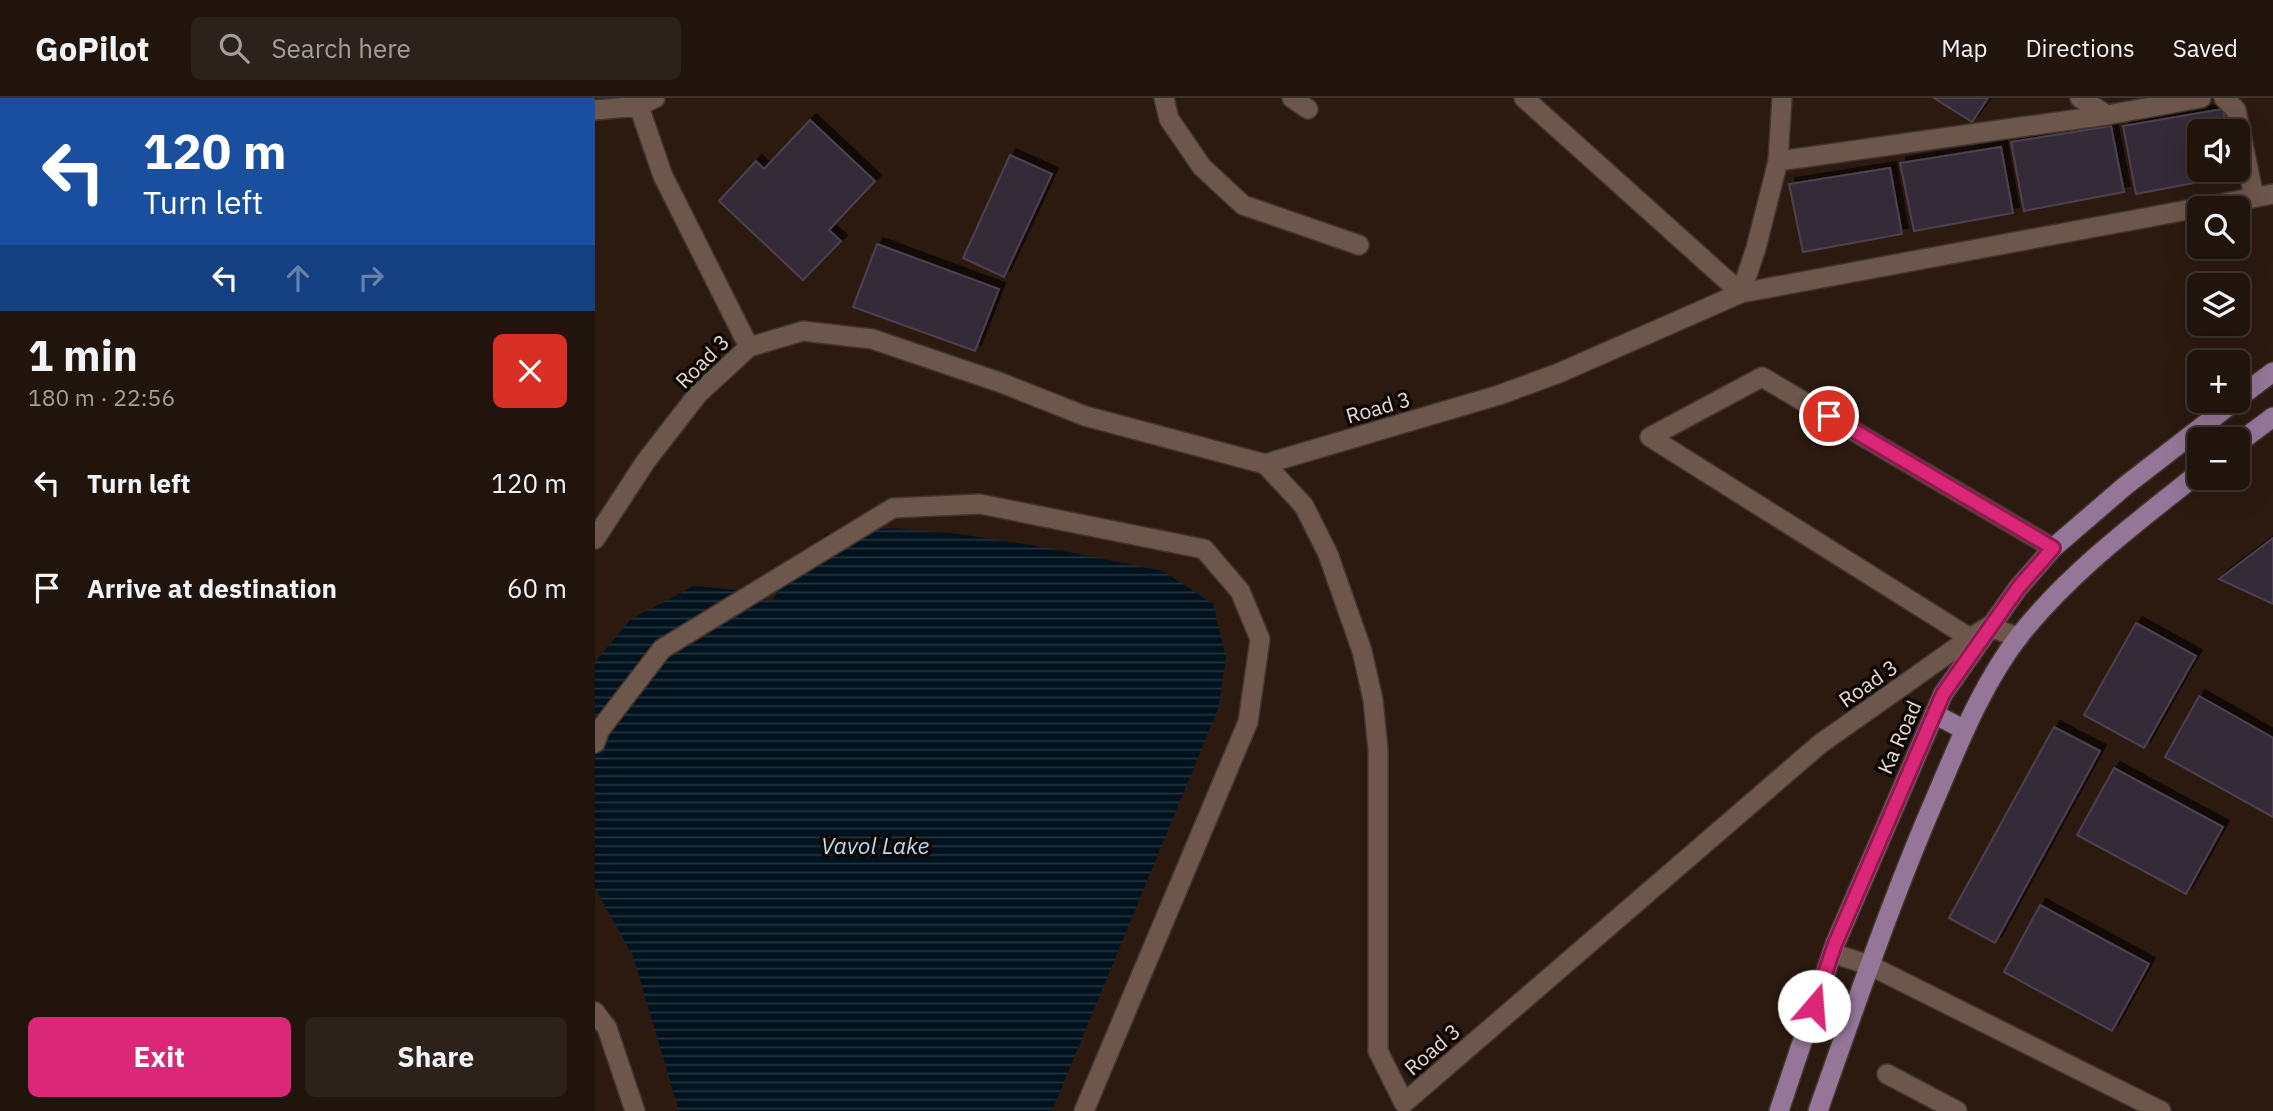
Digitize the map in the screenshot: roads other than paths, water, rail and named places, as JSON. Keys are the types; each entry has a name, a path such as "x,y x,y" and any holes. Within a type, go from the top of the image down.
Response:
{"main road":[{"name":"Ka Road","path":"2250,390 2273,372"},
{"name":"Ka Road","path":"1779,1111 1832,953 1943,694 1988,627 2053,548 2125,486 2220,413"},
{"path":"2250,434 2273,417"},
{"path":"1818,1111 1898,885 1983,692 2019,637 2060,589 2118,537 2187,482"},
{"path":"1934,714 1965,730"}],"street":[{"path":"1164,98 1170,119 1202,167 1243,205 1359,246"},
{"path":"1524,98 1741,293 1756,248 1778,161 1782,98"},
{"path":"2080,98 2107,115"},
{"path":"1778,161 2107,115 2201,98"},
{"path":"2224,98 2231,102 2236,110 2263,196"},
{"path":"595,110 643,101 663,176 749,347"},
{"name":"Road 3","path":"595,539 646,461 698,394 749,347 803,331 872,339 999,382 1085,416 1265,464 1499,396 1559,373 1741,293 2263,196"},
{"path":"1970,638 1650,438 1762,377 2053,548"},
{"name":"Road 3","path":"1265,464 1304,506 1328,554 1362,651 1373,700 1378,750 1378,1051 1406,1107 1821,744 1988,627"},
{"path":"595,743 599,731 662,649 893,508 980,504 1204,549 1240,591 1260,639 1248,722 1084,1111"},
{"path":"1988,627 2019,637"},
{"path":"1832,953 1869,965 2161,1111"},
{"path":"595,1012 607,1028 635,1111"},
{"path":"1887,1074 1957,1111"}],"water":[{"name":"Vavol Lake","path":"893,528 959,534 1043,547 1163,571 1213,604 1226,658 1218,709 1052,1111 679,1111 633,956 595,888 595,662 631,619 694,586 736,590 771,601 826,534"}]}
